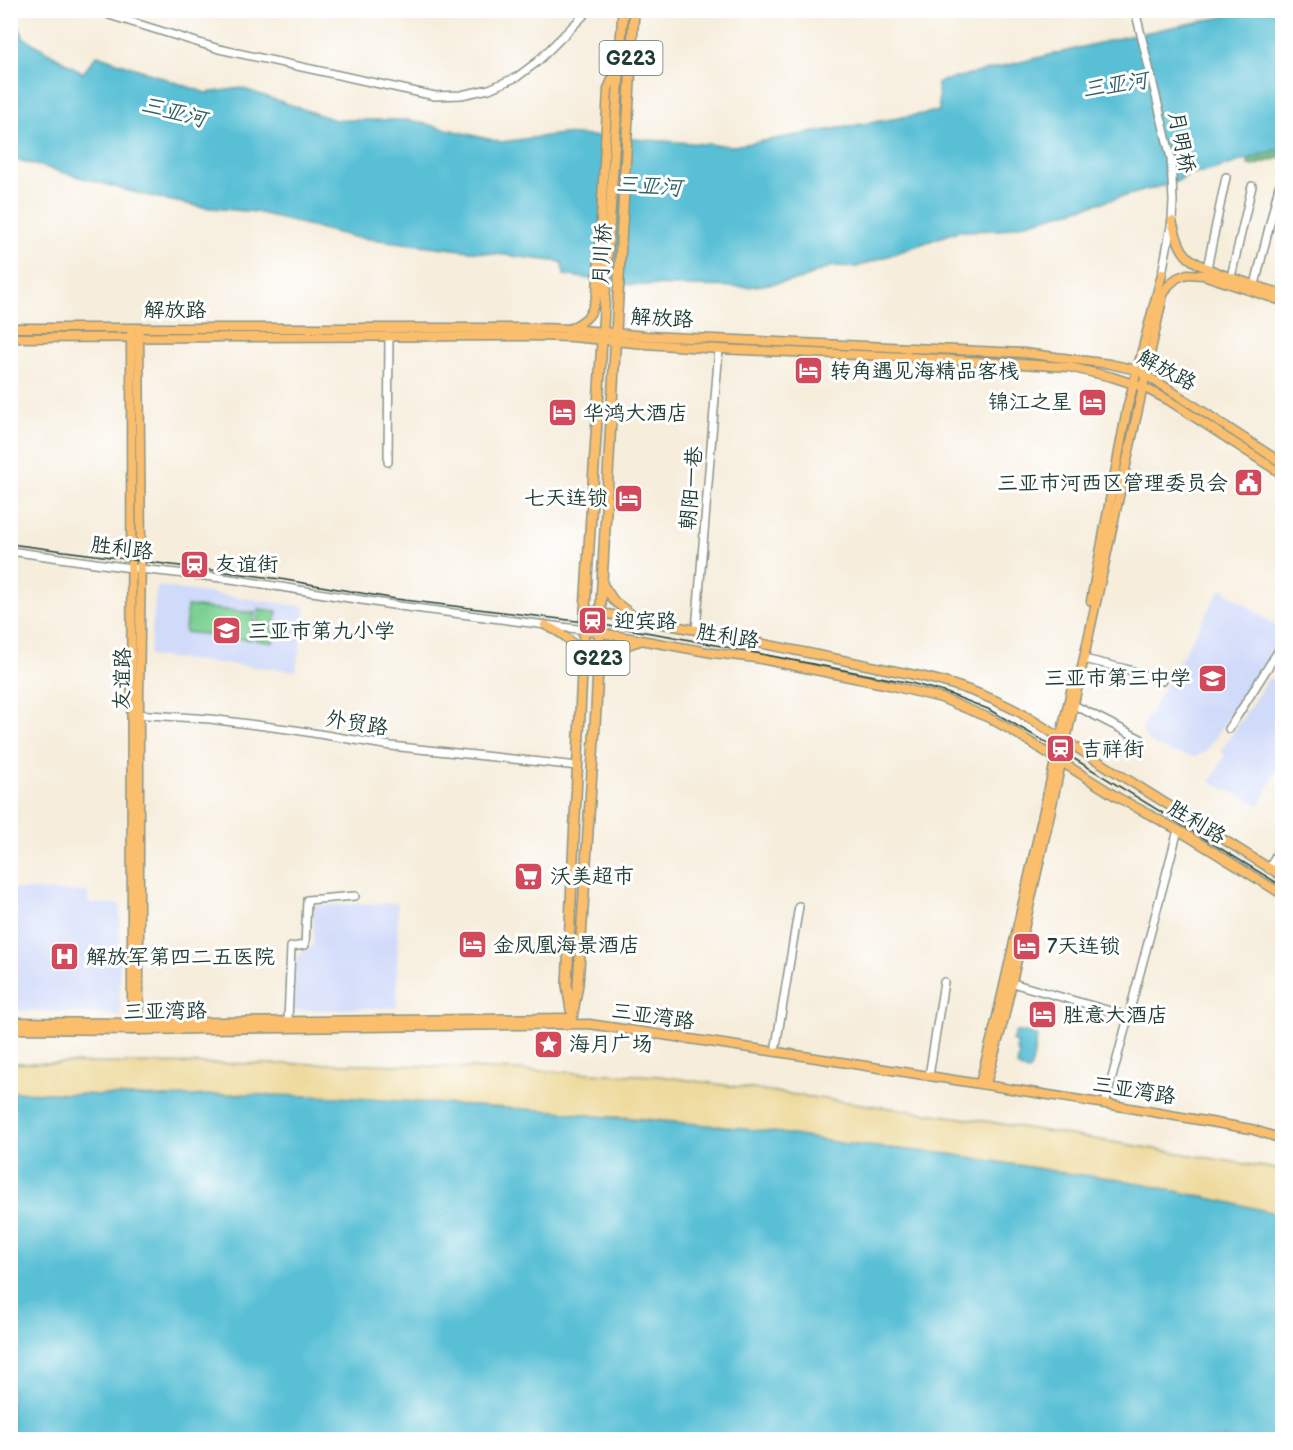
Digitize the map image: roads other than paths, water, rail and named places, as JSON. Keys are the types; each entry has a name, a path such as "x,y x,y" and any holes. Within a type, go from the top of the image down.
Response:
{"highway":[{"name":"G223","path":"623,105 621,59 624,10"},
{"name":"G223","path":"623,105 634,10"},
{"name":"月川桥","path":"601,295 623,105"},
{"name":"月川桥","path":"615,337 623,105"},
{"name":"G223","path":"572,1021 567,985 585,610 602,336 601,295"},
{"name":"G223","path":"572,1021 578,984 598,671 615,337"}],"main road":[{"path":"569,329 587,318 601,295 608,89 621,59"},
{"path":"1172,216 1184,253 1191,260 1231,277 1282,293"},
{"path":"983,1084 1063,739 1127,409 1162,273"},
{"path":"1063,739 1074,705 1163,295 1168,286 1177,278 1187,274 1203,275 1282,301"},
{"name":"解放路","path":"10,328 569,329 602,336"},
{"name":"友谊路","path":"135,328 131,568 135,714 135,1026"},
{"name":"解放路","path":"10,338 602,336 720,349 1069,367 1143,387 1168,400 1282,474"},
{"name":"解放路","path":"615,337 646,336 1024,353 1110,364 1137,370 1282,463"},
{"name":"友谊路","path":"135,338 141,569 135,714"},
{"path":"602,582 614,601 640,620"},
{"name":"胜利路","path":"585,610 696,630 942,681 981,694 1022,713 1282,876"},
{"path":"545,625 571,641 581,657 583,666"},
{"name":"胜利路","path":"585,630 713,653 756,658 941,698 989,718 1117,797 1178,830 1282,894"},
{"path":"598,671 612,653 643,640"},
{"path":"983,1084 1003,1023 1058,760"},
{"name":"三亚湾路","path":"10,1029 288,1021 572,1021 1105,1104 1251,1129 1282,1139"},
{"name":"三亚湾路","path":"10,1022 135,1026 572,1021"}],"street":[{"path":"109,15 219,49 435,96 452,96 489,89 517,77 537,62 589,10"},
{"name":"月明桥","path":"1135,10 1171,158 1174,187 1172,216 1162,273"},
{"path":"1207,268 1226,177"},
{"path":"1231,277 1252,186"},
{"path":"1255,285 1279,186"},
{"path":"388,462 389,336"},
{"name":"朝阳一巷","path":"696,630 720,349"},
{"name":"胜利路","path":"10,551 231,579 399,606 585,630"},
{"path":"1229,729 1282,645"},
{"path":"1084,659 1162,681"},
{"path":"1074,705 1141,739"},
{"name":"外贸路","path":"135,714 252,724 391,746 578,766"},
{"path":"1105,1104 1178,830"},
{"path":"1269,868 1282,843"},
{"path":"288,1021 291,947 305,945 307,900 356,896"},
{"path":"775,1052 799,906"},
{"path":"929,1076 944,982"},
{"path":"1012,983 1121,1014"}],"water":[{"name":"三亚河","path":"11,11 24,38 83,73 97,55 206,93 241,88 335,120 409,120 501,142 562,134 734,146 939,111 938,82 1124,37 1252,11 1282,11 1282,148 1209,171 1189,174 1176,182 1001,230 958,231 857,267 832,266 799,280 748,287 633,285 564,275 562,262 353,237 256,212 201,207 144,195 11,158"},
{"path":"1016,1032 1038,1037 1033,1063 1029,1071 1017,1066 1019,1055 1016,1048 1018,1044 1012,1041"},
{"path":"11,1092 166,1097 236,1094 339,1097 555,1111 698,1124 774,1132 846,1144 949,1154 1118,1179 1282,1215 1282,1439 11,1439"}],"tram line":[{"path":"10,544 280,579 396,599 585,622 911,683 944,692 988,709 1063,752 1282,886"}],"place":[{"name":"转角遇见海精品客栈","path":"809,371"},
{"name":"锦江之星","path":"1093,402"},
{"name":"华鸿大酒店","path":"562,413"},
{"name":"三亚市河西区管理委员会","path":"1249,483"},
{"name":"七天连锁","path":"629,498"},
{"name":"友谊街","path":"194,564"},
{"name":"迎宾路","path":"593,621"},
{"name":"三亚市第九小学","path":"227,631"},
{"name":"三亚市第三中学","path":"1212,678"},
{"name":"吉祥街","path":"1060,749"},
{"name":"沃美超市","path":"529,876"},
{"name":"金凤凰海景酒店","path":"472,945"},
{"name":"7天连锁","path":"1026,946"},
{"name":"解放军第四二五医院","path":"65,957"},
{"name":"胜意大酒店","path":"1042,1015"},
{"name":"海月广场","path":"548,1044"}]}
